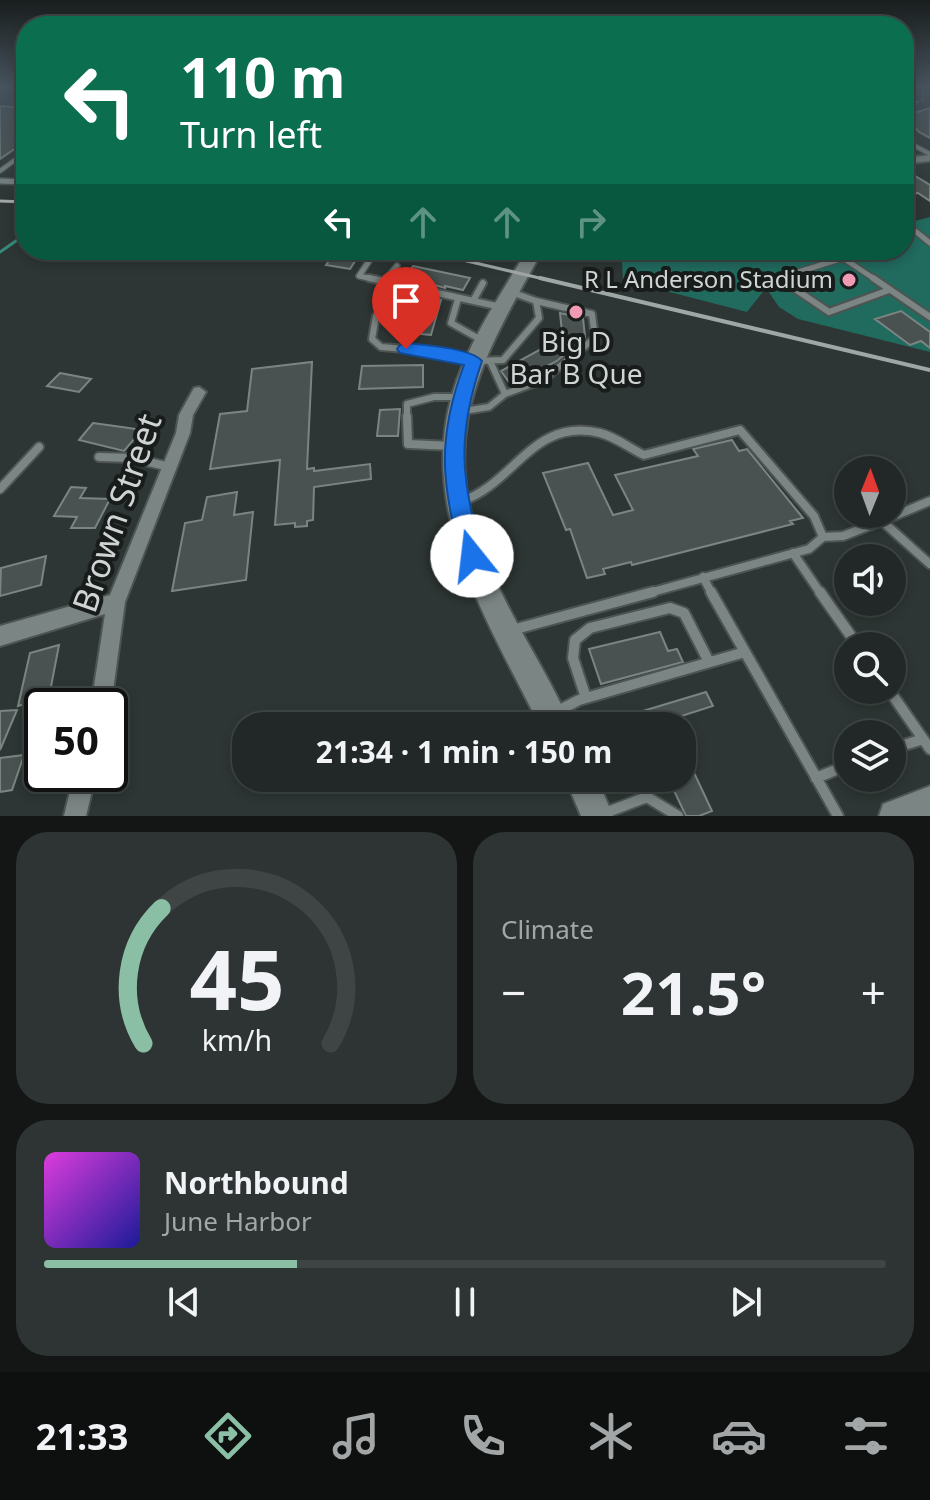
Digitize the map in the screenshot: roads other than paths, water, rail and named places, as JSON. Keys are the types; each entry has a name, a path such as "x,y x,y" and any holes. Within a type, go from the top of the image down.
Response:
{"main road":[{"path":"529,260 507,300 459,404 454,446 457,502 481,580 550,712"},
{"path":"587,792 597,816"},
{"path":"895,816 930,802"}],"street":[{"name":"Brown Street","path":"104,688 116,602 183,433 186,415 199,392"},
{"path":"0,636 116,602"},
{"path":"75,816 81,792"}],"lane":[{"path":"914,145 930,156"},
{"path":"916,232 926,236 930,243"},
{"path":"837,260 789,275 789,285 829,312 889,290"},
{"path":"846,260 930,317"},
{"path":"369,261 359,276 458,299 536,301 592,314 595,338 566,365 526,391 505,394 489,407 459,404 434,397 407,404 408,444 454,446"},
{"path":"384,282 397,266"},
{"path":"473,301 483,283"},
{"path":"458,299 451,323 482,354 505,394"},
{"path":"376,316 372,339 375,345 482,354 503,360 539,318 536,301"},
{"path":"457,502 480,496 518,464 532,446 551,437 575,432 600,433 644,455 740,430 814,516 823,537"},
{"path":"0,489 39,447"},
{"path":"99,457 132,458 170,467"},
{"path":"906,511 930,501"},
{"path":"506,632 809,549 823,537 843,536 864,528"},
{"path":"890,528 930,564"},
{"path":"793,553 848,632"},
{"path":"703,577 838,816"},
{"path":"586,698 573,658 575,640 590,628 670,608 684,613 709,662"},
{"path":"566,712 586,698 745,652"},
{"path":"899,704 927,744 906,747"},
{"path":"816,778 834,771"},
{"path":"597,816 647,797 678,816"}],"waterway":[{"path":"0,252 16,241"}],"railway":[{"path":"0,201 16,202"},
{"path":"463,260 548,280"},
{"path":"540,278 930,370"}],"place":[{"name":"R L Anderson Stadium","path":"849,280"},
{"name":"Big D Bar B Que","path":"576,312"}]}
